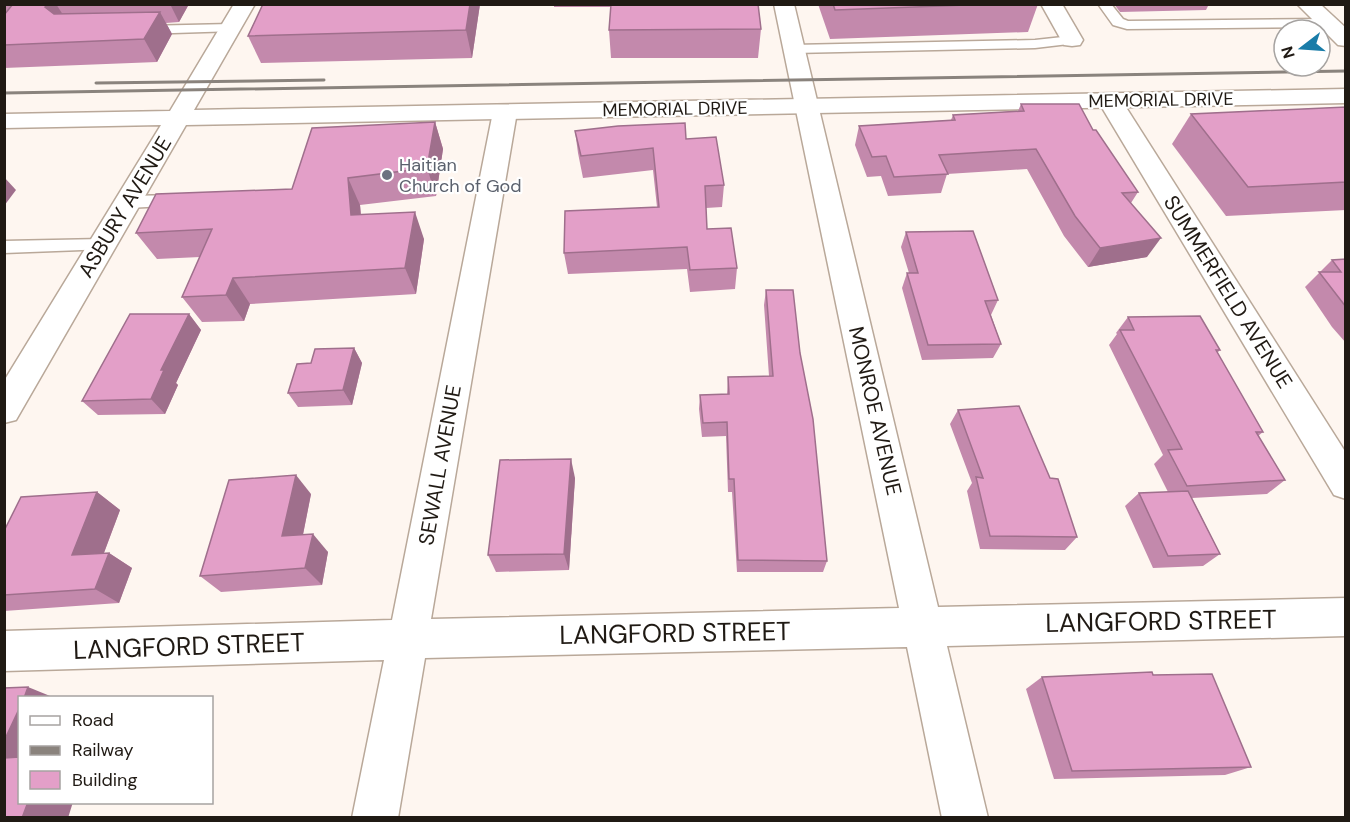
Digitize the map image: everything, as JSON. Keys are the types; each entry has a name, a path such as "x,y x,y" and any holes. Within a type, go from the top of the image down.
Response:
{"street":[{"name":"ASBURY AVENUE","path":"4,410 245,4"},
{"name":"MONROE AVENUE","path":"784,4 965,818"},
{"path":"1051,4 1072,40"},
{"path":"1307,4 1321,18"},
{"path":"1332,28 1346,40"},
{"name":"MEMORIAL DRIVE","path":"6,123 1346,96"},
{"name":"SUMMERFIELD AVENUE","path":"1110,101 1346,484"},
{"name":"SEWALL AVENUE","path":"375,818 505,112"},
{"name":"LANGFORD STREET","path":"4,651 1346,617"}],"lane":[{"path":"1104,4 1118,22 1127,25 1272,24"},
{"path":"124,30 231,28"},
{"path":"793,49 1035,44 1072,40"},
{"path":"128,202 200,200"},
{"path":"4,247 102,245"}],"building":[{"path":"13,4 50,4 45,7 54,14 160,12 144,39 4,45 4,15"},
{"path":"263,4 470,4 466,30 248,36"},
{"path":"611,4 758,4 761,29 609,30"},
{"path":"833,4 993,4 835,10"},
{"path":"1021,104 1079,104 1093,130 1096,130 1138,192 1122,193 1161,238 1100,248 1075,216 1036,149 939,155 948,174 894,177 886,156 872,157 859,126 955,120 953,115 1024,111"},
{"path":"1346,107 1346,182 1248,187 1191,114"},
{"path":"435,122 427,168 348,178 351,215 415,212 405,268 233,278 226,295 182,297 212,229 136,233 156,194 292,189 312,128"},
{"path":"685,123 686,139 716,137 724,185 705,186 707,229 731,228 737,268 690,270 687,247 564,253 565,211 659,207 653,148 581,156 575,131 618,126"},
{"path":"973,231 998,300 985,301 1001,344 928,345 907,273 918,273 906,232"},
{"path":"1346,259 1346,307 1319,272 1341,272 1332,260"},
{"path":"766,290 793,290 800,353 813,419 827,561 738,560 734,479 729,479 727,422 703,423 700,395 729,394 728,377 773,376"},
{"path":"130,314 189,314 161,370 164,370 151,399 82,401"},
{"path":"1200,316 1220,350 1216,350 1263,432 1256,432 1285,480 1187,486 1168,450 1182,449 1120,330 1134,330 1128,317"},
{"path":"354,348 343,390 288,393 297,364 311,363 315,349"},
{"path":"1019,406 1050,478 1058,479 1077,537 990,536 976,477 983,478 958,410"},
{"path":"571,459 564,554 488,555 500,460"},
{"path":"296,475 282,536 313,534 305,568 200,576 229,480"},
{"path":"1188,491 1220,554 1168,556 1139,493"},
{"path":"97,492 72,555 109,553 95,589 4,595 4,531 21,497"},
{"path":"1152,672 1153,675 1212,674 1251,767 1072,771 1042,677"},
{"path":"28,687 25,696 18,696 18,711 4,741 4,688"},
{"path":"18,757 18,804 27,804 22,818 4,818 4,758"}],"railway":[{"path":"4,93 1346,71"},
{"path":"96,83 324,80"}],"place":[{"name":"Haitian Church of God","path":"387,175"}]}
